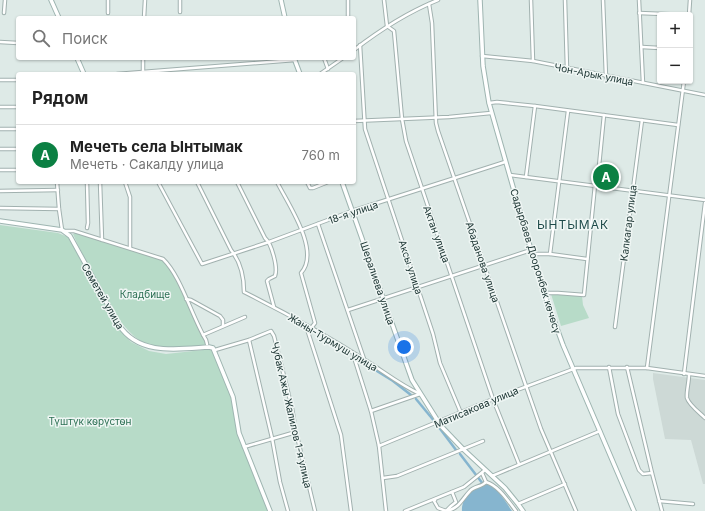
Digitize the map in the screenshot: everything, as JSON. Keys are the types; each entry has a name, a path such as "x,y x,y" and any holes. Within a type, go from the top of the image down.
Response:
{"street":[{"path":"4,13 5,0"},
{"path":"51,0 58,16"},
{"path":"108,0 108,13"},
{"path":"144,16 145,0"},
{"path":"180,0 180,12"},
{"path":"281,0 285,16"},
{"path":"348,0 348,16"},
{"name":"Актан улица","path":"384,0 387,26 394,31 402,119 406,141 493,399 519,464"},
{"path":"356,48 387,26 436,0"},
{"name":"Садырбаев Дооронбек көчөсү","path":"480,0 482,56 488,103 544,293 573,369 634,511"},
{"path":"531,0 533,61"},
{"path":"565,0 567,68"},
{"path":"603,0 606,77"},
{"path":"639,0 643,83"},
{"path":"689,12 690,0"},
{"name":"Абаданова улица","path":"429,4 432,23 436,117 438,131 541,429 576,511"},
{"path":"639,13 657,14"},
{"path":"0,42 16,43"},
{"name":"Аксы улица","path":"360,45 366,121 365,129 418,286 433,334 440,363 460,413"},
{"path":"642,47 657,48"},
{"name":"Чон-Арык улица","path":"482,56 533,61 606,77 705,95"},
{"path":"78,60 83,72"},
{"path":"143,60 143,72"},
{"path":"154,72 284,60"},
{"path":"295,60 299,72"},
{"path":"325,60 328,69"},
{"path":"323,72 340,60"},
{"path":"0,80 16,80"},
{"path":"647,368 683,84"},
{"path":"488,103 497,102 535,106 678,125"},
{"path":"0,106 16,107"},
{"path":"526,177 535,106"},
{"path":"550,254 568,111"},
{"path":"356,121 491,113"},
{"path":"544,293 558,292 584,295 595,185 599,166 604,115"},
{"name":"Калкагар улица","path":"615,327 642,120"},
{"path":"0,129 16,129"},
{"path":"0,149 16,149"},
{"name":"18-я улица","path":"159,184 202,264 269,242 352,211 454,177 505,162"},
{"path":"0,170 16,170"},
{"path":"510,175 633,190 705,201 684,374"},
{"path":"57,184 58,209 63,230"},
{"path":"86,184 87,228"},
{"path":"100,184 102,240"},
{"path":"125,184 130,197 130,248"},
{"path":"197,184 231,250 234,253"},
{"path":"238,184 269,242 276,269 275,276 267,281 274,307"},
{"path":"278,184 301,230 304,233 308,262 301,273 315,323 308,330 308,334 341,435 350,511"},
{"path":"308,184 310,188 323,184"},
{"name":"Шералиева улица","path":"343,184 405,364 420,394 439,422 484,472 492,476 505,488 523,511"},
{"path":"0,191 58,190"},
{"path":"0,208 58,209"},
{"path":"0,221 74,231 163,259 168,264 207,344"},
{"path":"318,224 364,359"},
{"name":"Семетей улица","path":"63,230 70,236 119,325 128,336 155,349 209,347 215,350"},
{"path":"348,310 383,297 484,265 532,252 587,259"},
{"name":"Жаны-Турмуш улица","path":"234,253 244,279 244,292 312,327 407,388 420,394"},
{"path":"186,299 191,300 220,316 223,326"},
{"path":"203,335 244,318"},
{"name":"Чубак Ажы Жалилов 1-я улица","path":"215,350 249,340 271,331 274,336 292,408 296,432 315,511"},
{"path":"249,340 272,438 278,474 288,511"},
{"path":"215,350 233,396 238,430 270,511"},
{"path":"353,353 371,411 379,446 386,511"},
{"path":"609,367 618,414 639,470 643,474 652,473"},
{"name":"Матисакова улица","path":"379,446 493,399 573,369 609,367 647,368 705,376"},
{"path":"627,367 662,511"},
{"path":"689,375 687,397 689,402 705,418"},
{"path":"371,411 420,394"},
{"path":"492,476 600,431"},
{"path":"244,447 296,432"},
{"path":"383,478 397,476 483,441"},
{"path":"405,511 464,487 484,472 486,482"},
{"path":"446,511 456,508 470,490 484,485 486,482"},
{"path":"486,482 498,489 516,511"},
{"path":"518,504 565,484"},
{"path":"435,499 434,502 438,508 446,511 456,502 452,492"},
{"path":"659,501 693,504"}],"shaded area":[{"path":"653,373 705,380 705,484 703,484 691,440 665,439"}],"green space":[{"name":"Түштүк көрүстөн","path":"0,225 58,233 68,237 118,328 131,342 149,351 166,354 212,349 236,404 240,437 268,511 0,511"},
{"name":"Кладбище","path":"76,233 162,258 172,268 207,344 194,347 164,348 151,346 139,340 117,317 107,302 77,243 73,234"},
{"path":"551,294 582,296 583,305 589,318 561,326"}],"water":[{"path":"487,484 498,492 512,511 462,511 467,495 472,490"}],"waterway":[{"path":"364,363 393,381 411,395"},
{"path":"416,399 435,422"},
{"path":"438,426 456,450"},
{"path":"460,454 483,484"}],"place":[{"name":"Мечеть села Ынтымак","path":"606,177"}],"district":[{"name":"ЫНТЫМАК","path":"573,225"}]}
